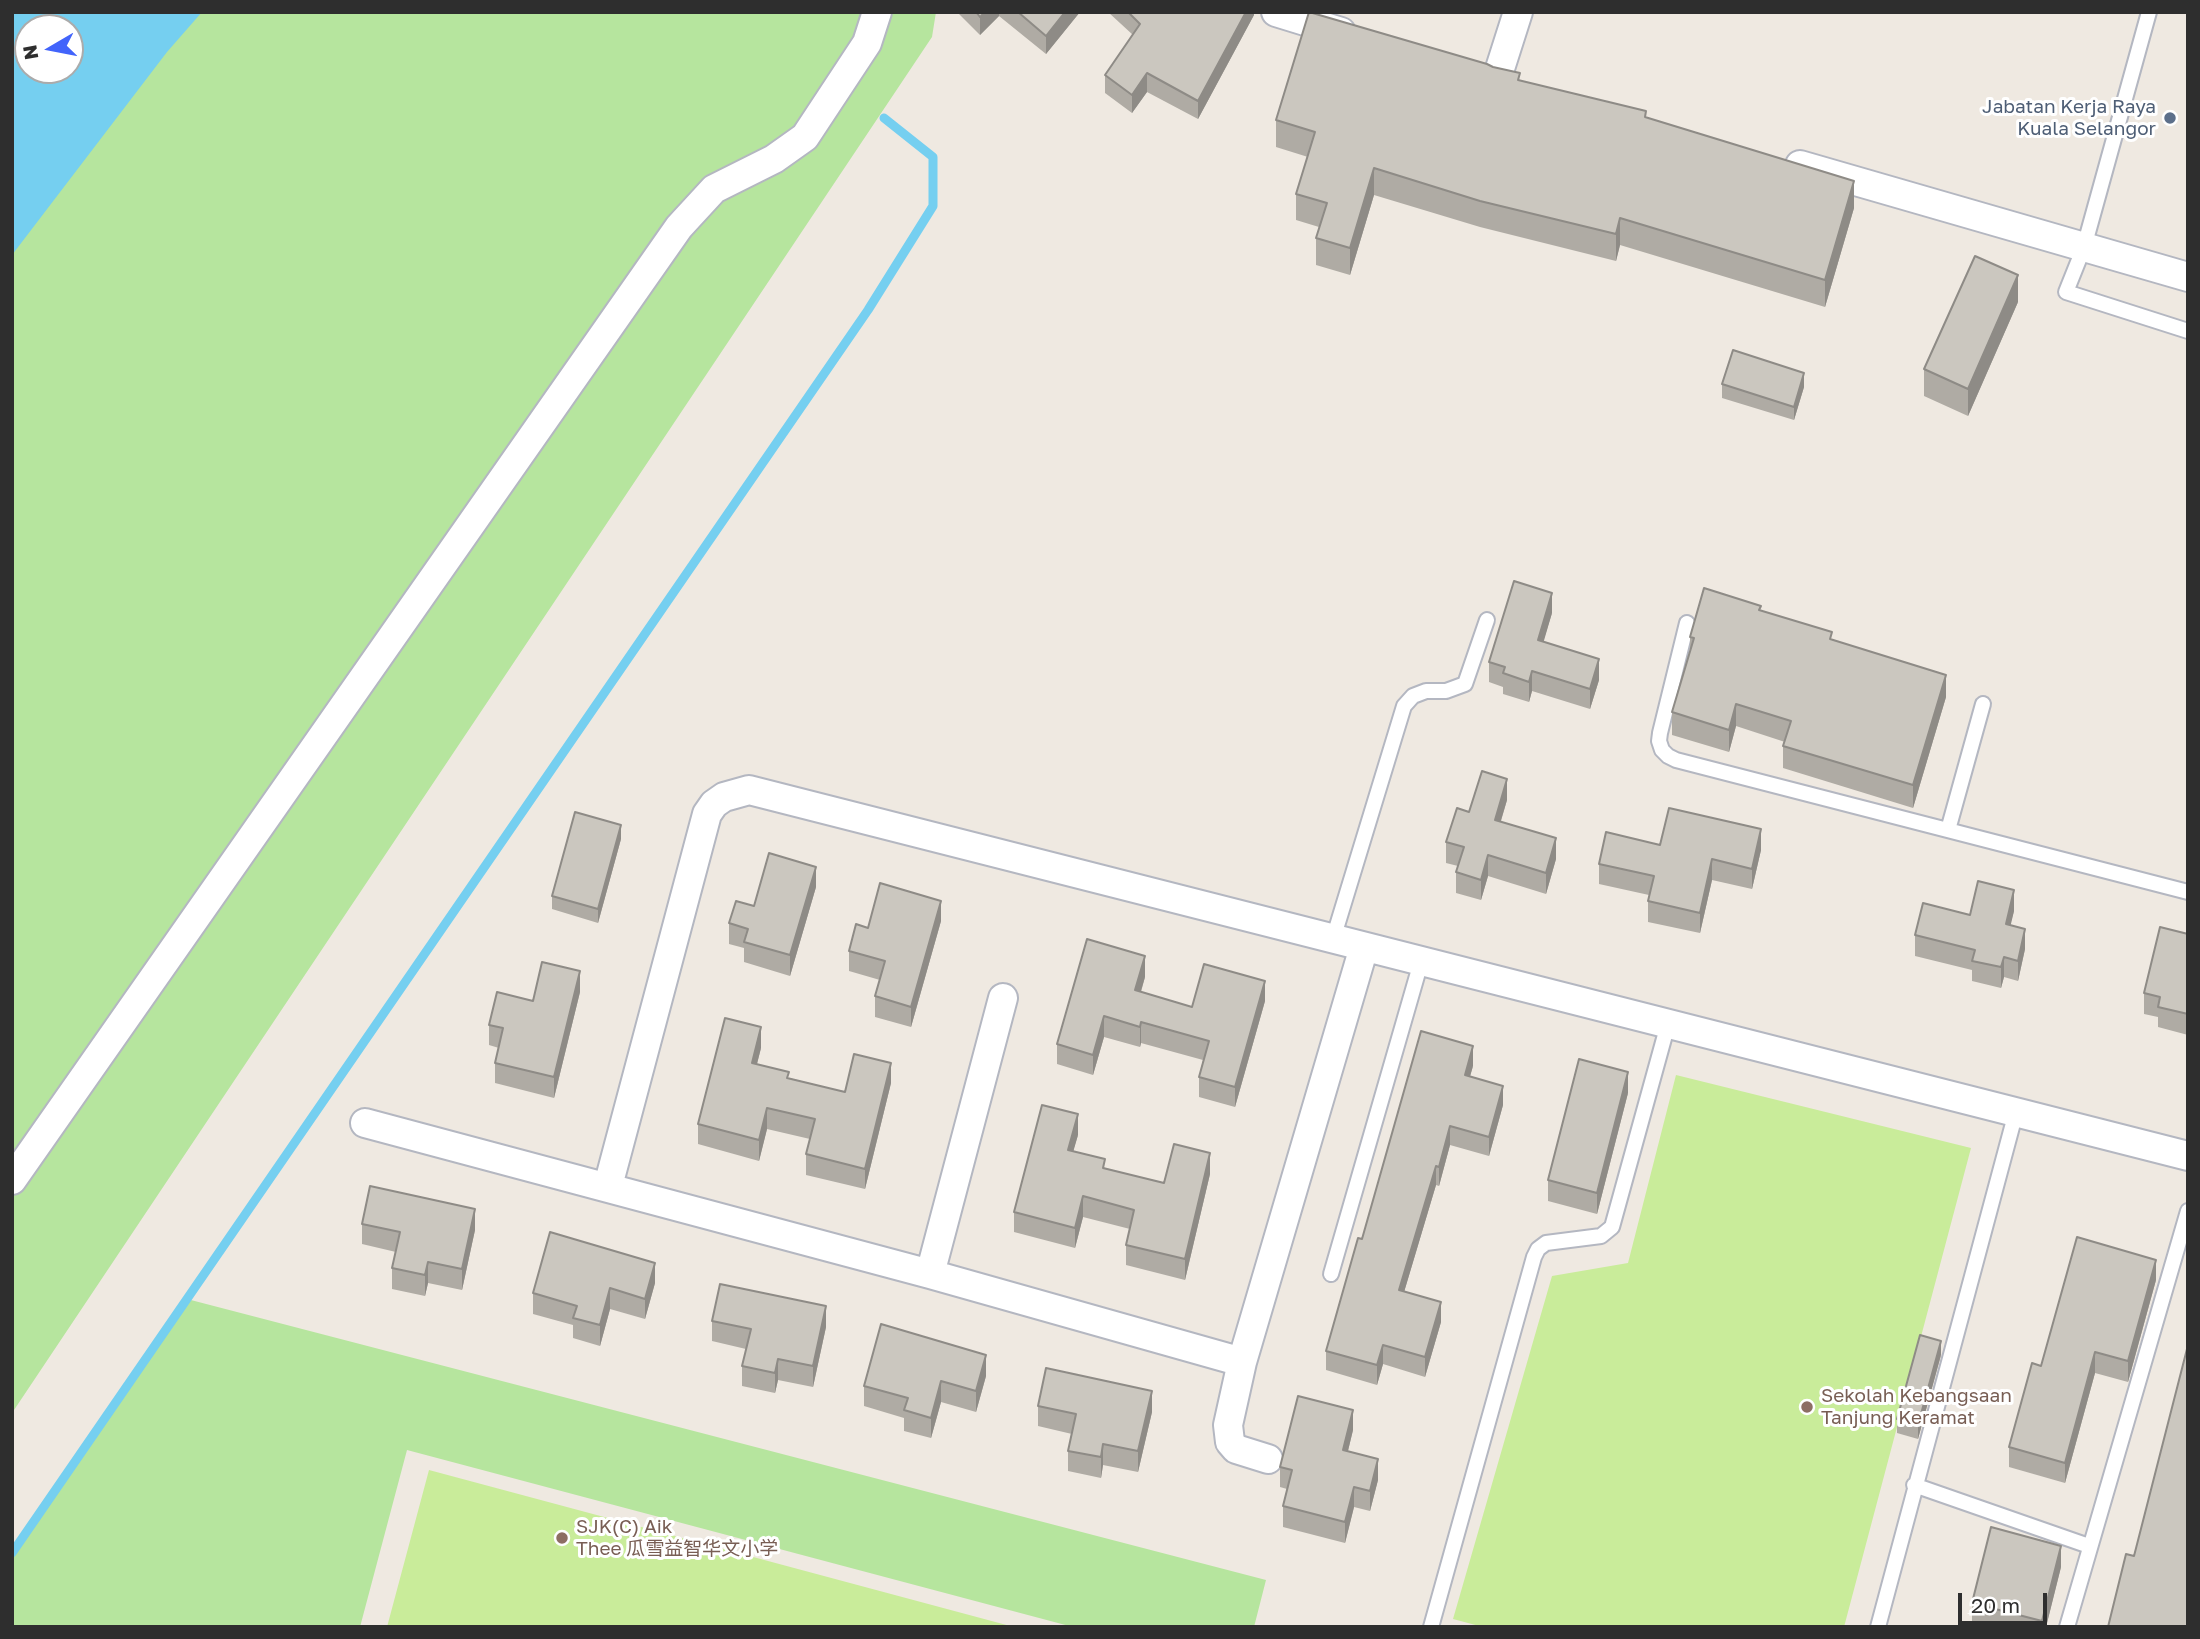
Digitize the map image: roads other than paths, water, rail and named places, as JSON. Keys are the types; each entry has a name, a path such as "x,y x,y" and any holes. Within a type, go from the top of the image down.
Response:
{"street":[{"path":"12,1180 678,227 714,189 775,159 805,137 867,43 877,12"},
{"path":"1276,12 1367,39"},
{"path":"1498,78 1518,12"},
{"path":"1777,159 2188,277"},
{"path":"608,1186 707,814 714,804 724,797 749,790 2188,1156"},
{"path":"1268,1459 1236,1448 1230,1442 1228,1425 1242,1362 1364,947"},
{"path":"930,1274 1003,998"},
{"path":"365,1123 608,1186 1242,1362"}],"lane":[{"path":"2149,12 2084,247 2066,292 2188,331"},
{"path":"1333,939 1404,706 1413,696 1426,691 1446,691 1465,684 1487,620"},
{"path":"1687,623 1660,733 1662,750 1668,756 2188,892"},
{"path":"1948,830 1983,704"},
{"path":"1331,1274 1422,962"},
{"path":"1431,1627 1534,1257 1538,1249 1546,1243 1601,1236 1612,1227 1668,1024"},
{"path":"1878,1627 1914,1485 2017,1112"},
{"path":"2067,1627 2188,1211"},
{"path":"1914,1485 2089,1546"}],"water":[{"path":"12,12 202,12 167,52 12,255"}],"waterway":[{"path":"12,1553 868,310 933,206 933,157 884,118"}],"place":[{"name":"Jabatan Kerja Raya Kuala Selangor","path":"2170,118"},
{"name":"Sekolah Kebangsaan Tanjung Keramat","path":"1807,1407"},
{"name":"SJK(C) Aik Thee 瓜雪益智华文小学","path":"562,1538"}]}
